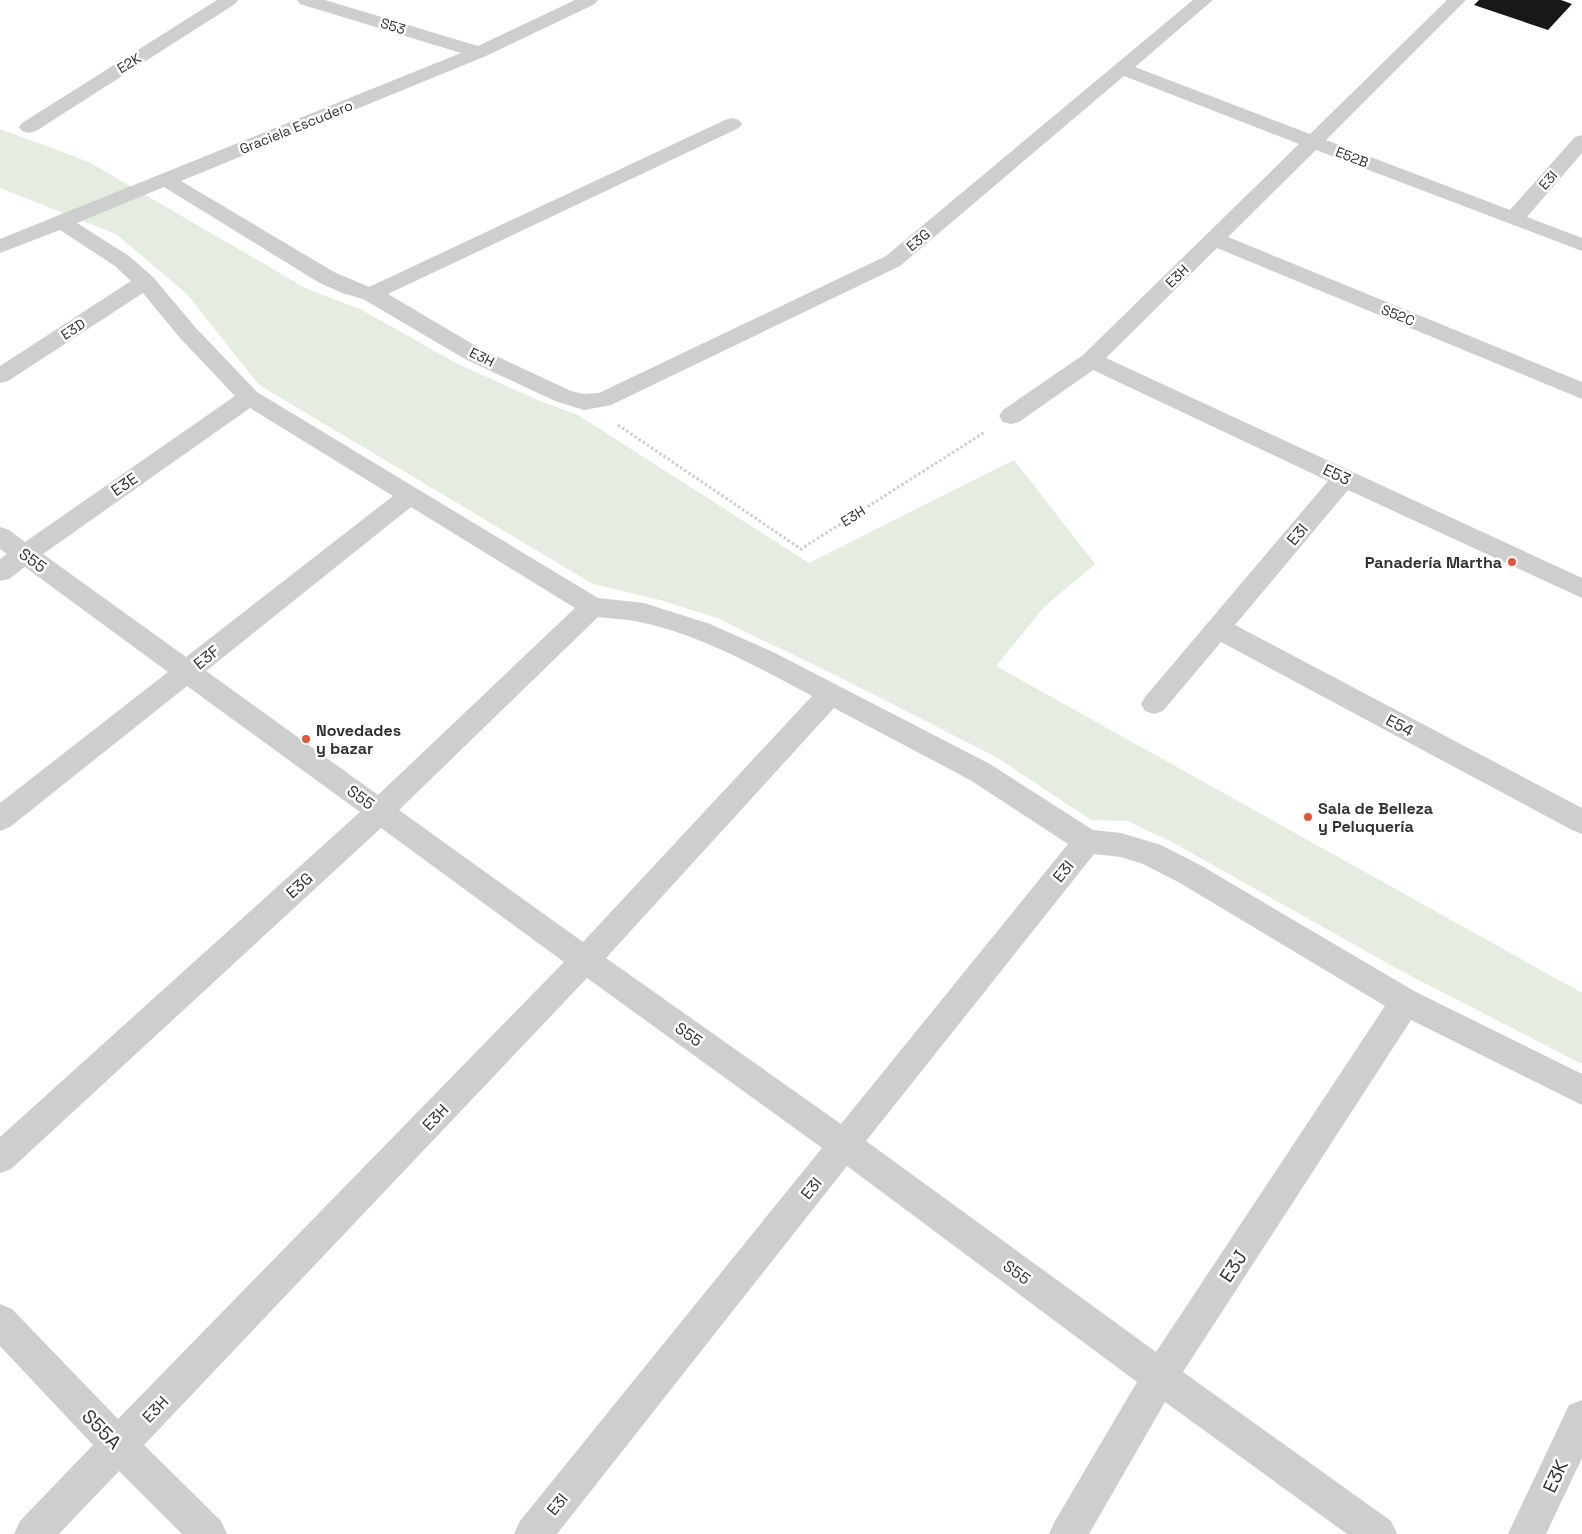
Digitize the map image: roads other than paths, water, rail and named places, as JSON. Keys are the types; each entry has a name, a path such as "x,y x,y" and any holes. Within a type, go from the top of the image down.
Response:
{"street":[{"name":"E2K","path":"30,127 229,0"},
{"name":"S53","path":"306,0 479,52"},
{"name":"Graciela Escudero","path":"0,247 479,52 589,0"},
{"name":"E3G","path":"584,402 603,400 893,262 1204,0"},
{"name":"E3H","path":"1011,416 1092,360 1457,0"},
{"name":"E52B","path":"1122,69 1582,245"},
{"path":"371,294 732,124"},
{"name":"E3I","path":"1514,219 1582,141"},
{"name":"E3H","path":"166,180 326,277 350,288 371,294 474,354 563,396 584,402"},
{"path":"62,222 122,261 146,282 188,333 249,397 593,607 644,613 701,631 766,660 980,772 1088,841 1121,845 1151,854 1190,874 1405,1002 1582,1090"},
{"name":"S52C","path":"1214,239 1582,391"},
{"name":"E3D","path":"0,376 146,282"},
{"name":"E53","path":"1092,360 1344,478 1578,579"},
{"name":"E3E","path":"0,572 249,397"},
{"name":"E3I","path":"1154,704 1344,478"},
{"name":"E3F","path":"0,819 410,495"},
{"name":"S55","path":"0,536 585,960 845,1145 1160,1377 1378,1534"},
{"name":"E3G","path":"0,1158 380,811 593,607"},
{"name":"E54","path":"1218,628 1582,822"},
{"name":"E3H","path":"33,1534 585,960 830,694"},
{"name":"E3I","path":"533,1534 1088,841"},
{"name":"E3J","path":"1068,1534 1160,1377 1405,1002"},
{"name":"S55A","path":"0,1321 119,1446 208,1534"},
{"name":"E3K","path":"1527,1534 1582,1418"}],"place":[{"name":"Panadería Martha","path":"1512,562"},
{"name":"Novedades y bazar","path":"306,739"},
{"name":"Sala de Belleza y Peluquería","path":"1308,817"}]}
